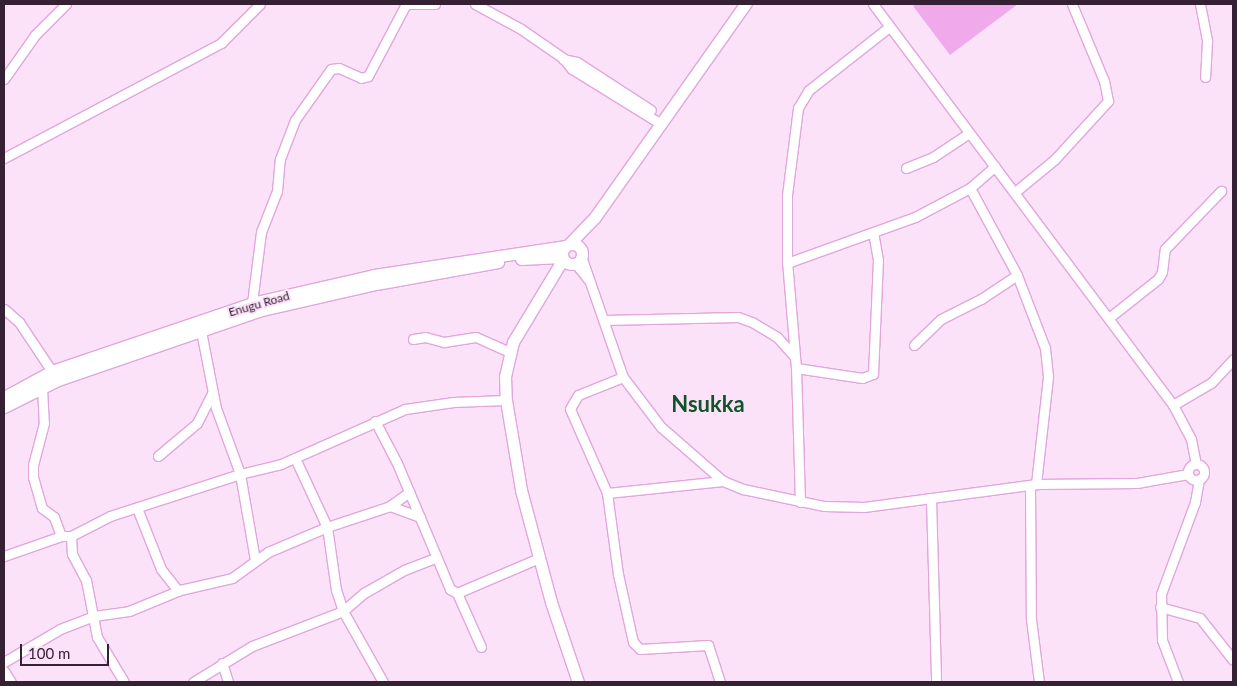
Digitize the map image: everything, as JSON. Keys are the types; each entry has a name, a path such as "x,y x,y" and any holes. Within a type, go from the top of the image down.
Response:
{"main road":[{"path":"578,682 539,558 509,434 505,376 510,352 519,329 548,286 745,4"},
{"name":"Enugu Road","path":"4,397 55,375 252,304 374,275 526,251 571,255"},
{"path":"4,408 42,388 55,375 201,331 258,311 376,284 571,255"},
{"path":"542,258 548,286"}],"street":[{"path":"4,79 36,35 66,4"},
{"path":"4,158 221,43 260,4"},
{"path":"252,304 261,232 277,191 280,159 295,120 331,69 340,68 361,78 368,76 407,4 435,4"},
{"path":"475,4 520,29 563,58 577,62 663,121"},
{"path":"873,4 1110,317 1173,405 1191,439 1196,464 1204,470 1199,480 1195,502 1161,594 1160,607 1162,640 1178,682"},
{"path":"1015,192 1055,159 1108,102 1104,81 1072,4"},
{"path":"1200,4 1207,41 1205,77"},
{"path":"800,502 796,368 787,263 787,195 798,108 809,90 889,26"},
{"path":"906,168 932,157 969,133"},
{"path":"787,263 915,217 970,188 995,166"},
{"path":"970,188 1017,275 1045,348 1048,377 1033,485 1032,619 1039,682"},
{"path":"1110,317 1158,279 1162,272 1165,249 1221,191"},
{"path":"796,368 862,378 873,374 878,260 873,232"},
{"path":"571,255 590,280 605,320 622,377 661,427 723,481"},
{"path":"914,345 941,319 981,299 1017,275"},
{"path":"4,309 19,322 55,375"},
{"path":"605,320 738,317 777,337 794,356"},
{"path":"201,331 212,394 240,474 255,560"},
{"path":"777,337 792,335"},
{"path":"413,339 425,337 444,342 476,337 510,352"},
{"path":"1173,405 1211,383 1233,359"},
{"path":"622,377 578,395 570,408 573,421 598,466 607,493 618,574 635,646 640,649 704,643 712,649 720,682"},
{"path":"42,388 44,423 33,465 33,478 42,508 54,517 61,536"},
{"path":"158,456 197,423 212,394"},
{"path":"4,556 61,536 71,536 110,516 295,458 404,409 453,402 506,400"},
{"path":"375,421 420,517 434,558 450,589 457,592 480,647"},
{"path":"295,458 327,527 336,590 343,611 383,682"},
{"path":"1188,474 1191,466 1196,464"},
{"path":"607,493 723,481 800,502 864,507 1033,485 1137,483 1188,474 1199,480"},
{"path":"4,662 60,629 94,616 129,611 178,591 232,578 255,560 327,527 390,506 409,492"},
{"path":"931,498 936,682"},
{"path":"390,506 420,517"},
{"path":"137,508 161,569 178,591"},
{"path":"71,536 72,554 86,580 97,637 124,682"},
{"path":"193,682 252,646 329,619 343,611 364,593 404,570 434,558"},
{"path":"457,592 539,558"},
{"path":"1160,607 1200,618 1233,660"},
{"path":"222,663 228,682"},
{"path":"4,671 11,682"}],"shaded area":[{"path":"916,4 1018,4 950,55 913,6"}],"district":[{"name":"Nsukka","path":"708,404"}]}
